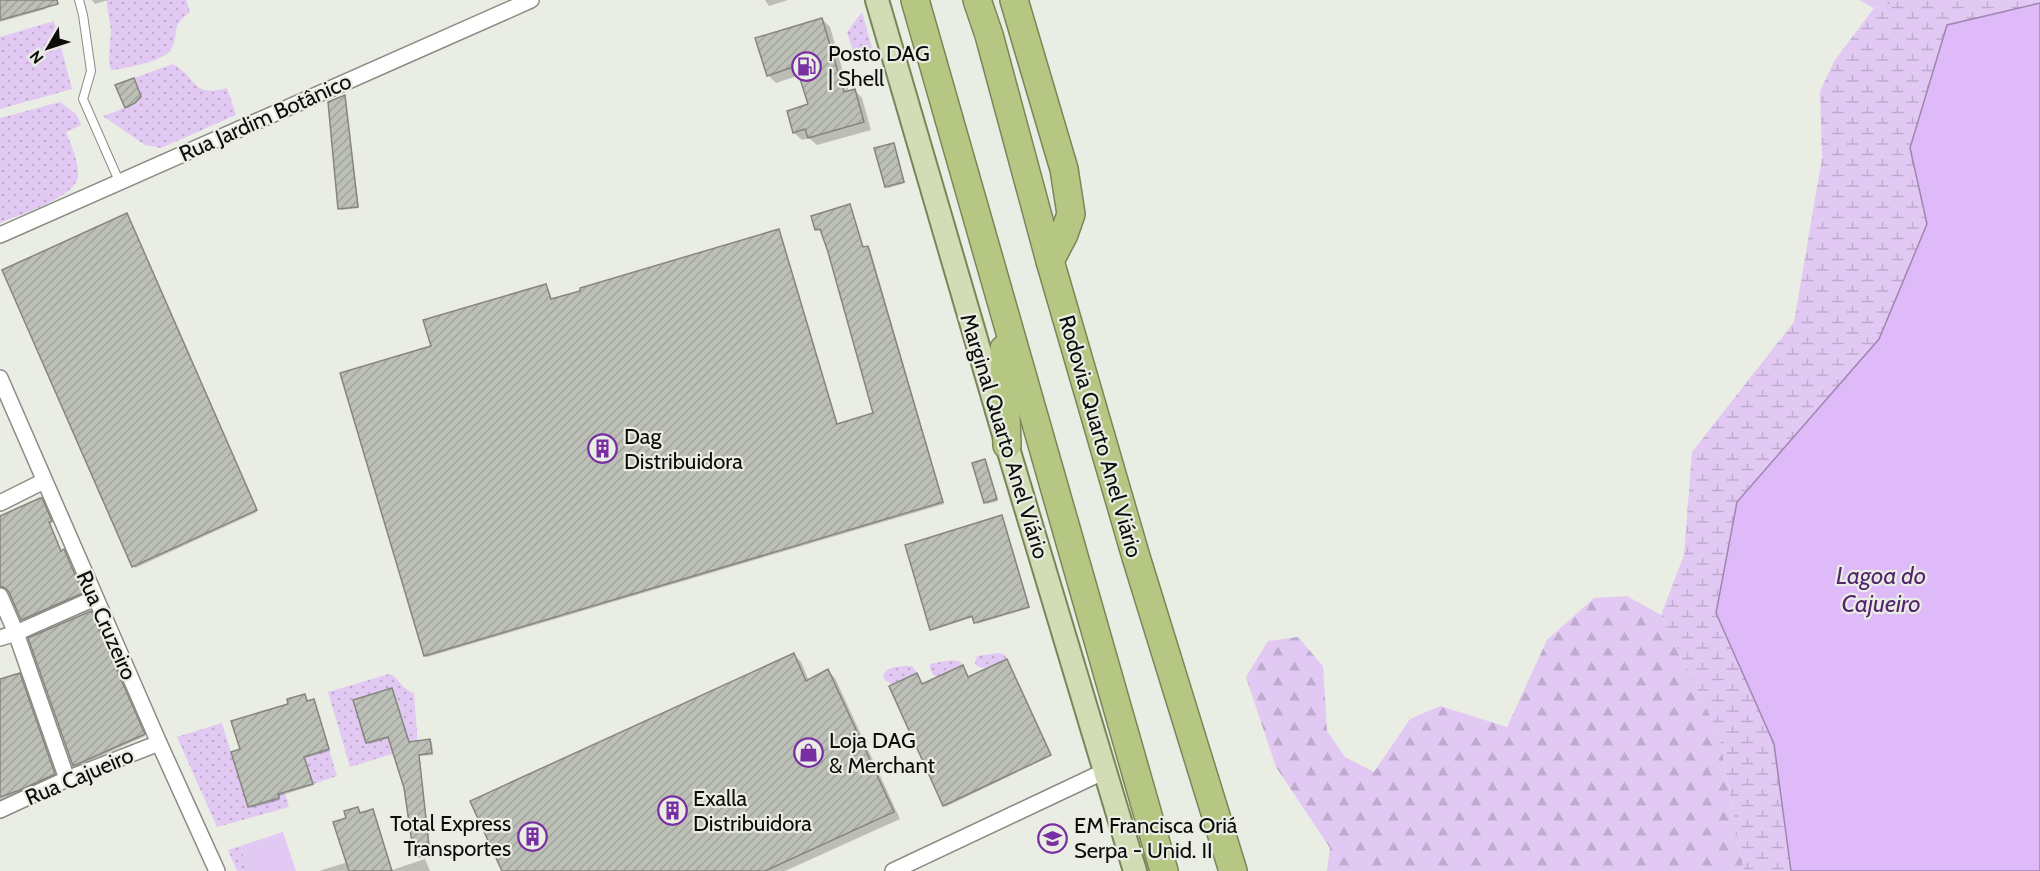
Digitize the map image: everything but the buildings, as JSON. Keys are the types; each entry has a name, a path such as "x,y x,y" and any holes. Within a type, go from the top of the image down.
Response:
{"highway":[{"path":"915,0 1164,871"},
{"name":"Rodovia Quarto Anel Viário","path":"977,0 1136,557 1233,871"},
{"path":"1014,0 1064,169 1071,214 1050,261"},
{"path":"1001,300 1007,445"}],"main road":[{"name":"Marginal Quarto Anel Viário","path":"877,0 1135,871"}],"street":[{"name":"Rua Jardim Botânico","path":"0,235 531,0"},
{"name":"Rua Cruzeiro","path":"0,378 217,871"},
{"path":"0,503 44,481"},
{"path":"0,596 16,633 68,779"},
{"path":"0,638 95,598"},
{"name":"Rua Cajueiro","path":"0,810 68,779 159,743"},
{"path":"893,871 1106,771"}],"lane":[{"path":"79,0 91,71 83,99 118,181"}],"green space":[{"path":"106,0 186,0 190,12 179,22 172,48 168,53 144,64 111,70 109,60 111,30"},
{"path":"1859,0 1905,0 1874,8"},
{"path":"1905,0 2040,0 2040,3 1947,25 1910,148 1927,224 1879,339 1737,502 1716,613 1774,744 1791,871 1744,871 1719,734 1661,615 1684,555 1692,452 1794,322 1822,158 1820,91 1835,60 1874,8"},
{"path":"862,12 876,62 853,52 847,32"},
{"path":"54,21 72,89 0,109 0,37"},
{"path":"173,64 201,88 215,90 227,88 236,115 161,148 145,145 103,116 128,106 141,96 134,78"},
{"path":"60,102 76,114 81,125 66,132 77,165 78,176 75,184 68,192 45,205 0,223 0,118"},
{"path":"1627,596 1661,615 1719,734 1744,871 1327,871 1330,848 1276,767 1246,677 1268,641 1298,637 1323,666 1327,731 1345,757 1374,772 1410,719 1440,706 1507,727 1547,640 1594,598"},
{"path":"1004,654 1007,659 987,668 975,664 977,656"},
{"path":"959,661 963,665 938,677 933,675 930,664"},
{"path":"902,666 912,666 917,673 893,685 885,680 883,676 886,671"},
{"path":"389,674 414,693 418,746 350,767 328,692"},
{"path":"222,723 248,807 279,798 264,747 277,765 289,807 217,827 177,737"},
{"path":"329,749 337,776 313,784 304,757"},
{"path":"283,832 296,871 249,871 240,846"},
{"path":"240,846 249,871 237,871 228,850"}],"water":[{"name":"Lagoa do Cajueiro","path":"2040,3 2040,871 1791,871 1774,744 1716,613 1737,502 1879,339 1927,224 1910,148 1947,25"}],"place":[{"name":"Posto DAG | Shell","path":"807,66"},
{"name":"Dag Distribuidora","path":"603,449"},
{"name":"Loja DAG & Merchant","path":"808,753"},
{"name":"Exalla Distribuidora","path":"672,811"},
{"name":"Total Express Transportes","path":"532,836"},
{"name":"EM Francisca Oriá Serpa - Unid. II","path":"1053,838"}]}
